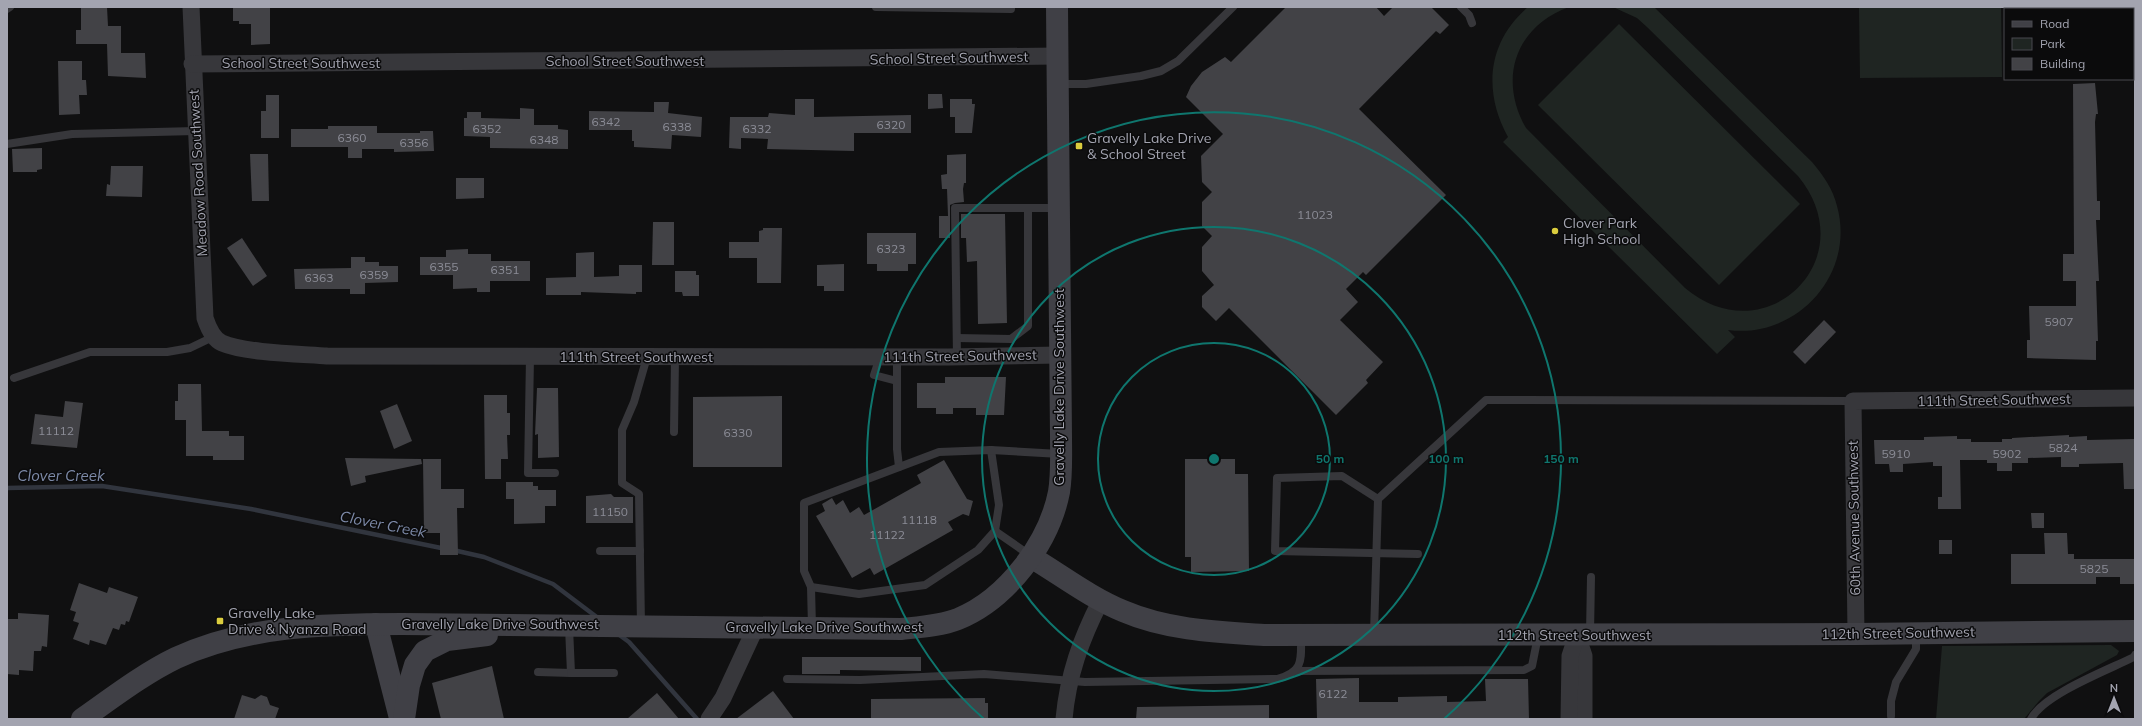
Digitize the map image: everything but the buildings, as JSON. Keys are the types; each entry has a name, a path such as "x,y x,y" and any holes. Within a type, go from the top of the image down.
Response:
{"main road":[{"name":"Gravelly Lake Drive Southwest","path":"82,719 170,662 226,639 286,628 376,624 558,624 755,629 901,629 937,625 958,619 994,598 1031,556 1044,536 1054,511 1059,492 1061,454 1057,7"},
{"name":"112th Street Southwest","path":"1031,556 1101,600 1122,611 1144,619 1203,631 1264,635 1856,634 2135,631"},
{"path":"376,624 400,719"},
{"path":"404,719 409,686 416,665 425,651 447,640 467,639 558,624"}],"street":[{"name":"Meadow Road Southwest","path":"191,7 192,64 205,318 209,330 215,336"},
{"name":"School Street Southwest","path":"192,64 1058,56"},
{"name":"111th Street Southwest","path":"215,336 222,343 245,349 327,356 957,357 1060,355"},
{"name":"111th Street Southwest","path":"1853,401 2135,398"},
{"name":"60th Avenue Southwest","path":"1853,401 1856,634"},
{"path":"1064,719 1069,680 1076,655 1101,600"},
{"path":"710,718 723,698 755,629"},
{"path":"1569,719 1570,656 1584,635"},
{"path":"1584,635 1584,719"}],"lane":[{"path":"876,7 1011,9 1011,7"},
{"path":"1058,84 1086,84 1141,76 1161,71 1178,61 1234,7"},
{"path":"1461,7 1469,15 1472,23"},
{"path":"7,144 72,134 196,131"},
{"path":"957,357 955,208 1059,208"},
{"path":"957,338 1005,338 1018,335 1028,326 1028,208"},
{"path":"14,378 90,352 167,352 190,348 215,336"},
{"path":"1005,338 1006,356"},
{"path":"530,356 528,473 555,473"},
{"path":"641,626 639,494 622,483 622,430 634,402 647,356"},
{"path":"674,432 675,357"},
{"path":"880,357 874,375 897,381"},
{"path":"897,357 897,450 899,467"},
{"path":"1374,635 1378,499 1486,400 1853,401"},
{"path":"811,587 860,594 925,585 978,550 994,530 999,505 991,450"},
{"path":"812,629 811,587 804,571 804,503 939,452 991,450 1061,454"},
{"path":"1378,499 1342,476 1277,478 1275,551 1418,554"},
{"path":"994,530 1031,556"},
{"path":"600,551 640,551"},
{"path":"1584,635 1591,577"},
{"path":"558,624 571,673"},
{"path":"1891,716 1891,701 1896,682 1916,650 1916,633"},
{"path":"787,679 860,680 984,674 1085,682 1277,679 1290,676 1295,671 1301,658 1300,635"},
{"path":"1295,671 1524,670 1532,666 1535,662 1538,635"},
{"path":"2031,719 2034,713 2057,695 2134,657 2135,655"},
{"path":"538,672 614,673"}],"green space":[{"path":"1528,7 1569,7 1550,16 1536,27 1524,41 1517,57 1513,73 1513,91 1518,110 1526,128 1685,288 1716,306 1746,311 1774,304 1797,288 1813,265 1820,238 1816,207 1798,176 1647,27 1637,18 1613,7 1654,7 1812,162 1824,177 1833,194 1837,206 1841,231 1838,255 1829,277 1816,297 1798,313 1777,324 1753,330 1728,330 1735,337 1717,354 1503,142 1508,137 1500,120 1495,103 1493,68 1497,52 1504,36 1514,21"},
{"path":"1859,7 2001,7 2002,77 1860,78"},
{"path":"1619,24 1800,204 1719,285 1538,105"},
{"path":"2111,645 2119,651 2117,655 2047,693 2024,719 1936,719 1942,646"}],"waterway":[{"name":"Clover Creek","path":"7,488 102,486 251,509 446,549"},
{"name":"Clover Creek","path":"453,550 484,557 553,584 598,618"},
{"name":"Clover Creek","path":"618,634 629,642 697,719"}],"place":[{"name":"Gravelly Lake Drive & School Street","path":"1079,146"},
{"name":"Clover Park High School","path":"1555,231"},
{"name":"Gravelly Lake Drive & Nyanza Road","path":"220,621"}]}
